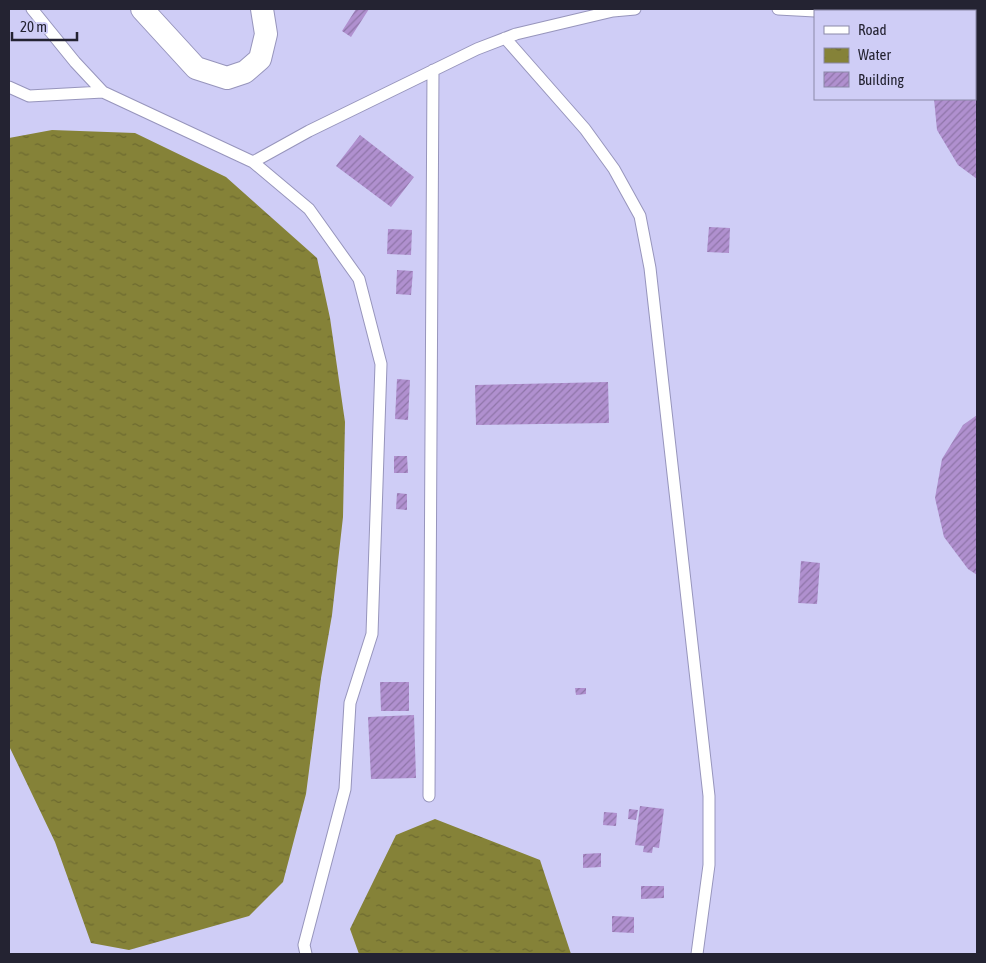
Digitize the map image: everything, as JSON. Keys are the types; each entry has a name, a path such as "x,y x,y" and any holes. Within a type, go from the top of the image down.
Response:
{"street":[{"path":"142,9 196,68 227,78 245,72 260,58 266,34 262,9"}],"lane":[{"path":"32,9 75,62 103,92 253,162 309,209 359,279 381,364 372,634 350,703 345,789 304,945 306,954"},
{"path":"253,162 309,131 477,49 516,34 613,11 635,9"},
{"path":"778,9 814,11"},
{"path":"505,38 585,129 614,169 640,216 650,268 709,796 709,865 697,954"},
{"path":"429,796 433,70"},
{"path":"9,87 30,96 103,92"}],"water":[{"path":"52,130 135,133 226,177 317,258 330,318 345,422 343,517 332,615 321,678 306,794 283,882 249,916 129,950 91,943 55,842 9,746 9,138"},
{"path":"435,819 540,860 571,954 359,954 350,929 396,835"}],"building":[{"path":"356,9 369,9 351,37 342,31"},
{"path":"976,18 977,179 958,165 937,130 934,100 976,100"},
{"path":"360,135 414,177 391,207 336,166"},
{"path":"709,227 730,228 729,253 707,252"},
{"path":"388,229 412,230 411,255 387,254"},
{"path":"397,270 413,271 411,295 396,294"},
{"path":"397,379 410,380 408,420 395,419"},
{"path":"608,382 609,423 476,425 475,385"},
{"path":"977,415 977,575 968,569 944,537 935,498 942,459 963,425"},
{"path":"394,456 407,456 408,473 394,473"},
{"path":"397,493 407,494 407,510 396,509"},
{"path":"801,561 820,563 817,604 798,603"},
{"path":"380,682 409,682 409,711 381,711"},
{"path":"575,688 586,688 586,694 576,695"},
{"path":"414,715 416,778 371,779 368,717"},
{"path":"640,806 664,809 659,848 653,847 652,853 643,852 644,846 635,845"},
{"path":"629,809 638,810 636,820 628,819"},
{"path":"604,812 617,813 616,826 603,825"},
{"path":"601,853 601,867 583,868 583,854"},
{"path":"641,886 664,886 664,898 641,899"},
{"path":"612,916 634,917 634,933 612,932"}]}
